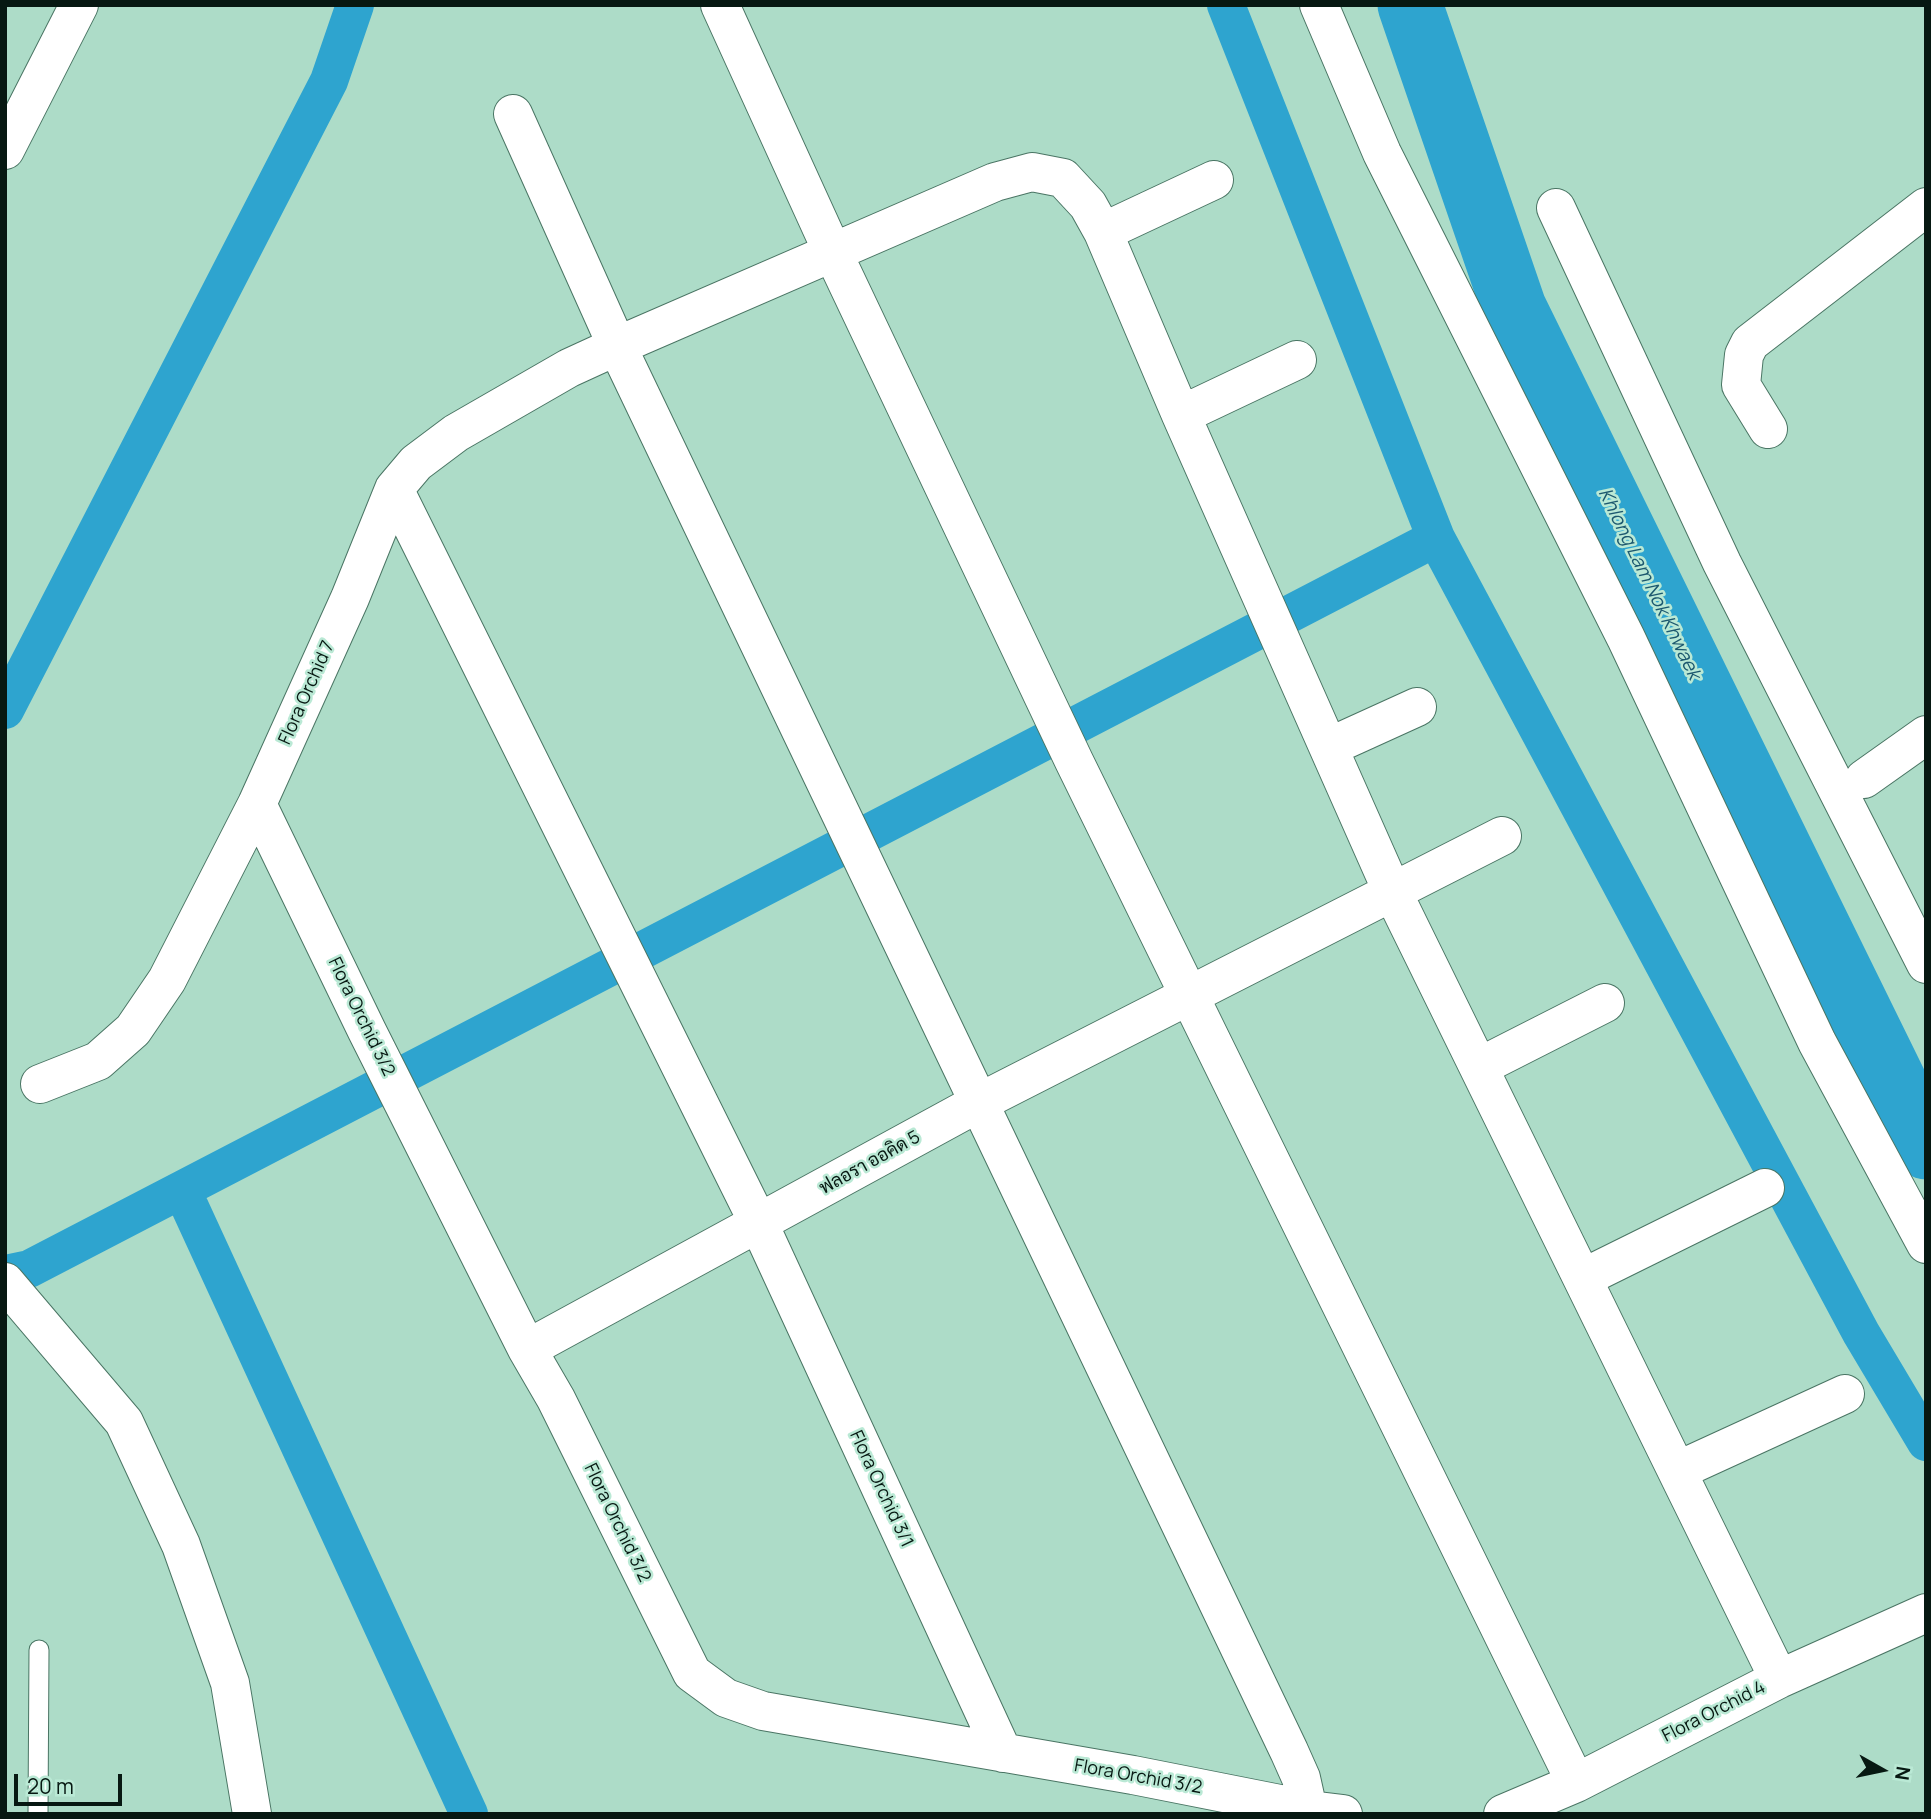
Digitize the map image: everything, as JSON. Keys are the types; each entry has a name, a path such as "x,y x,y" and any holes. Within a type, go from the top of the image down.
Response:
{"street":[{"path":"5,150 79,5"},
{"path":"720,5 833,253 1074,761 1576,1783"},
{"path":"1319,5 1382,153 1626,638 1817,1041 1926,1244"},
{"path":"513,114 617,346 863,863 980,1102 1301,1778 1321,1812"},
{"name":"Flora Orchid 7","path":"40,1084 98,1061 133,1030 167,981 257,804 350,598 394,489 416,463 456,433 569,369 617,346 995,182 1032,172 1063,178 1088,205 1104,232 1181,415 1392,891 1779,1679"},
{"path":"1104,232 1214,180"},
{"path":"1768,429 1741,385 1744,355 1750,343 1926,207"},
{"path":"1556,208 1722,563 1926,964"},
{"path":"1181,415 1297,360"},
{"name":"Flora Orchid 3/1","path":"394,489 759,1224 1003,1753"},
{"path":"1329,747 1417,707"},
{"path":"1864,779 1926,735"},
{"name":"Flora Orchid 3/2","path":"257,804 367,1031 527,1349 556,1399 692,1673 726,1698 762,1711 1321,1812"},
{"name":"ฟลอรา ออคิด 5","path":"527,1349 980,1102 1502,836"},
{"path":"1479,1067 1605,1003"},
{"path":"1583,1278 1765,1188"},
{"path":"14,1292 124,1422 181,1545 230,1683 252,1814"},
{"path":"1677,1471 1845,1394"},
{"name":"Flora Orchid 4","path":"1503,1814 1576,1783 1779,1679 1926,1613"}],"lane":[{"path":"38,1814 39,1650"}],"waterway":[{"path":"5,710 329,81 355,5"},
{"path":"5,1274 29,1269 1436,538 1226,5"},
{"name":"Khlong Lam Nok Khwaek","path":"1410,5 1514,308 1926,1147"},
{"path":"1436,538 1861,1333 1926,1442"},
{"path":"182,1190 469,1814"}]}
